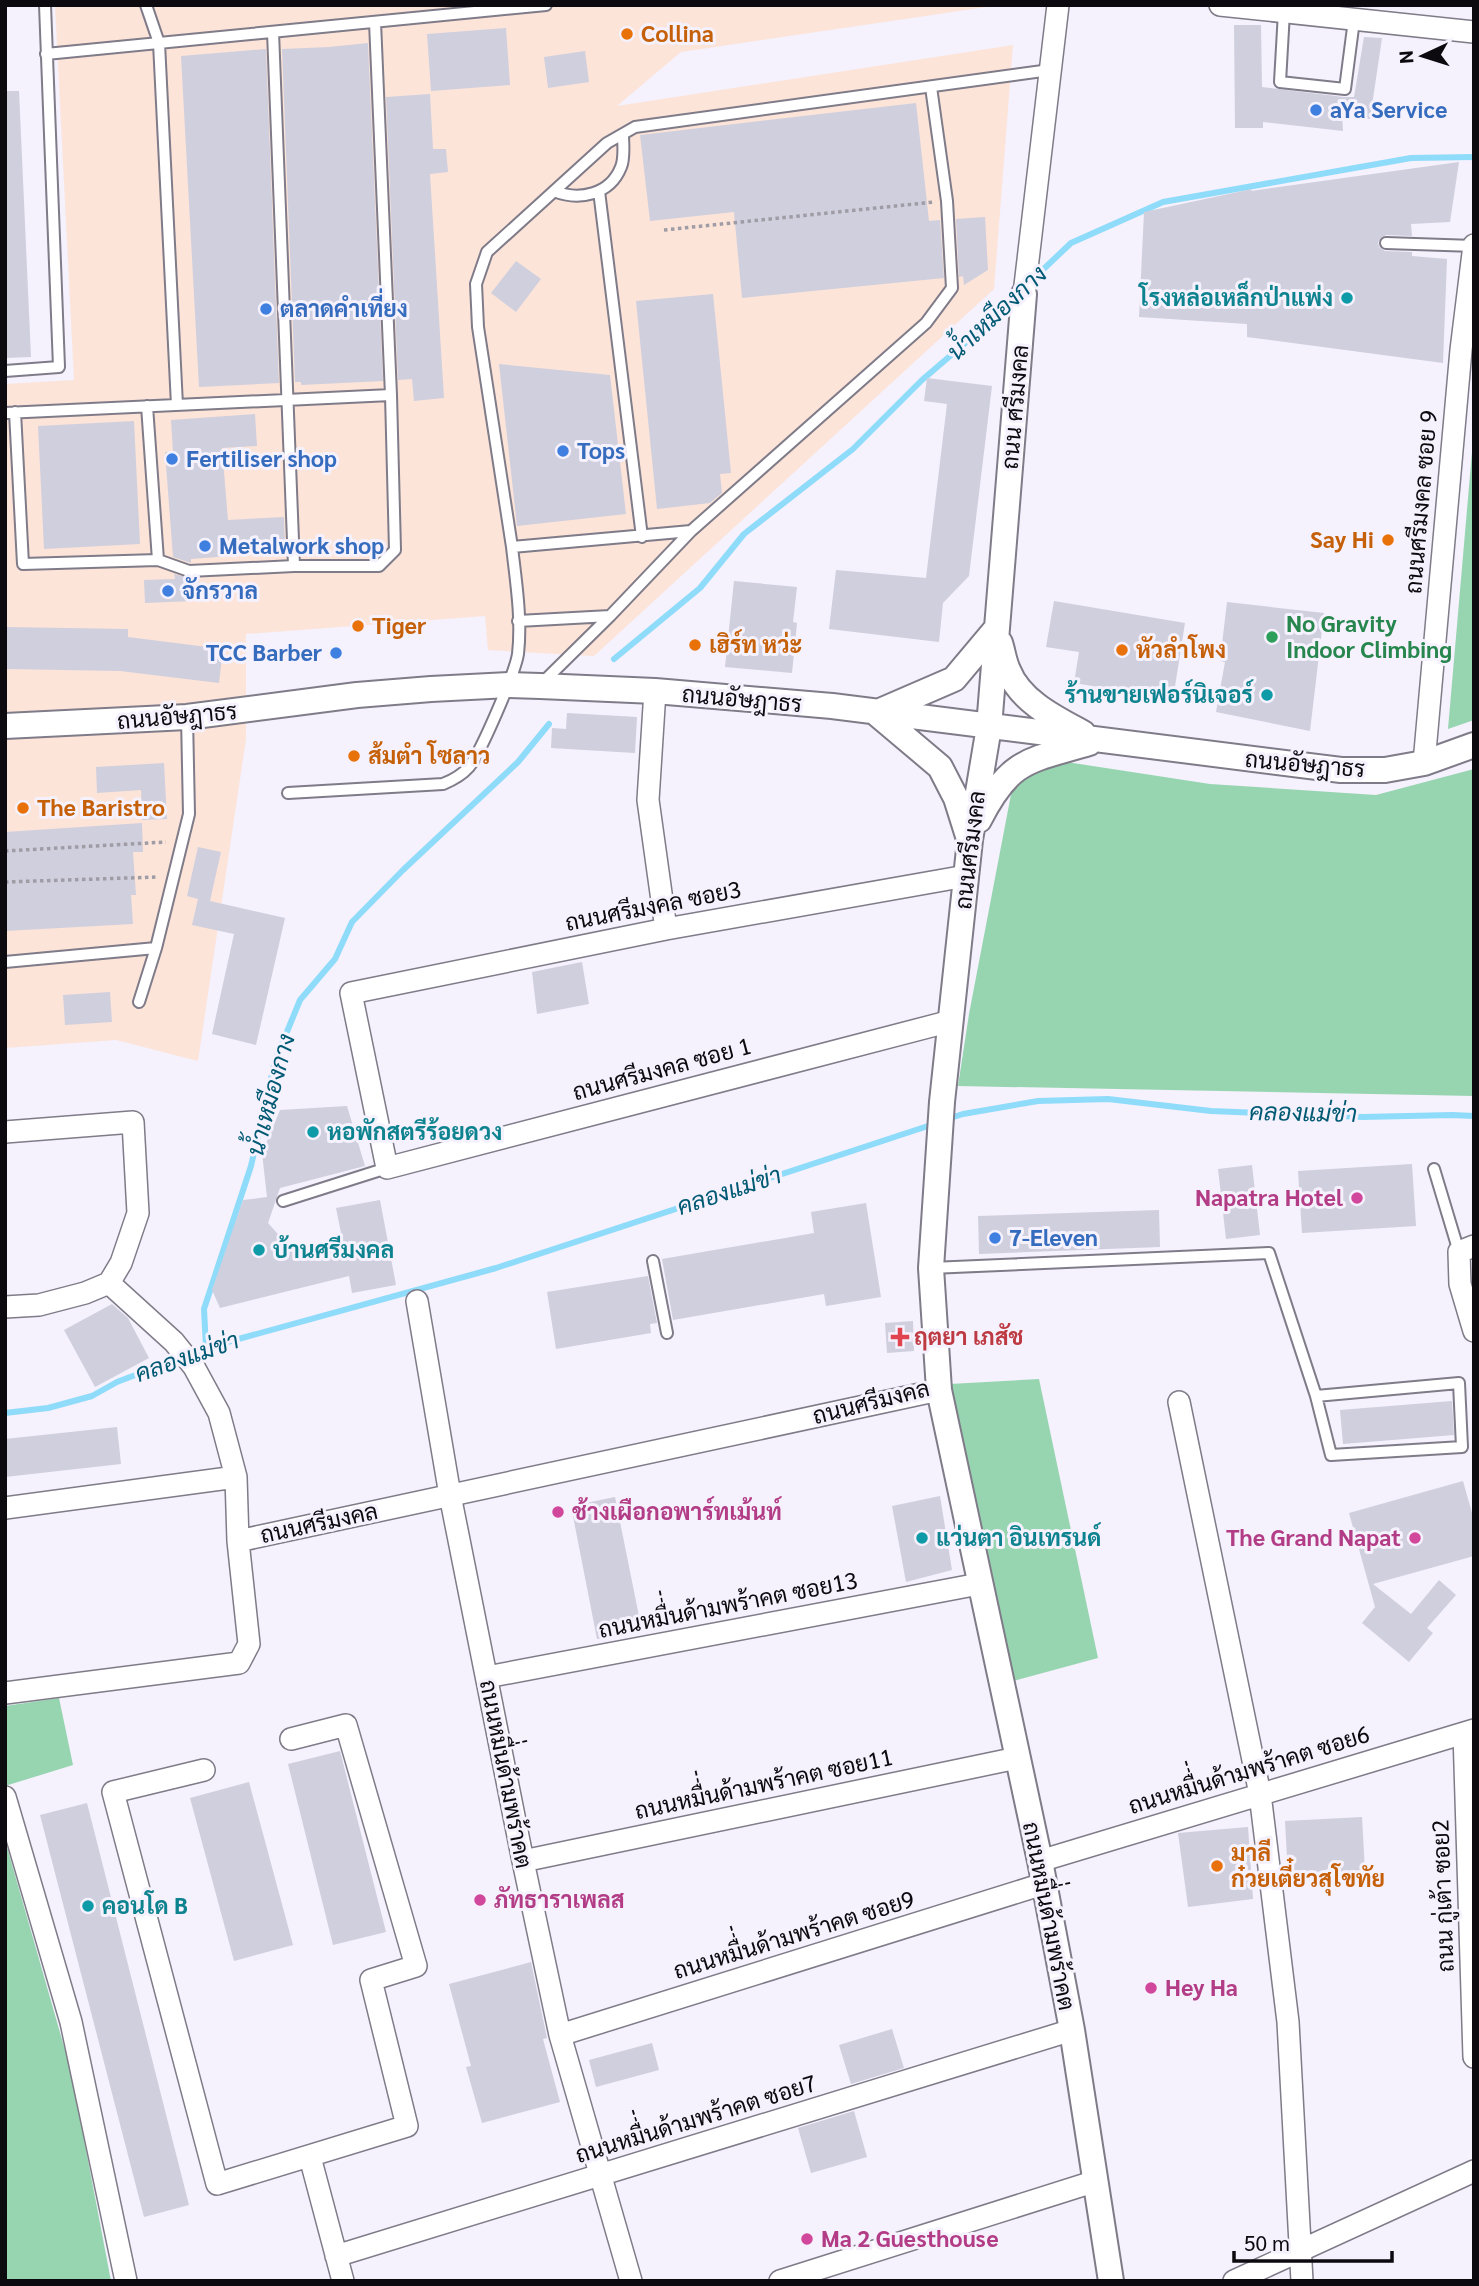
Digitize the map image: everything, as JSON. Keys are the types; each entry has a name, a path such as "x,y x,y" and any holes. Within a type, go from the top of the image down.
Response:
{"street":[{"name":"ถนน ศรีมงคล","path":"989,727 1027,251 1058,5"},
{"path":"1220,5 1284,12 1344,14 1474,32"},
{"name":"ถนนศรีมงคล ซอย 9","path":"1424,763 1467,351 1474,245"},
{"path":"970,840 956,798 940,767 876,713 954,679 996,629"},
{"path":"996,629 1008,671 1023,694 1058,720 1098,740"},
{"name":"ถนนอัษฎาธร","path":"5,726 187,717 356,695 509,685 655,691 832,706 1340,771 1385,770 1424,763 1474,745"},
{"path":"655,691 648,800 666,929"},
{"name":"ถนนศรีมงคล","path":"238,1541 939,1390 931,1268 942,1102 970,840 989,727"},
{"path":"970,840 986,806 1003,779 1019,766 1038,757 1098,740"},
{"name":"ถนนศรีมงคล ซอย3","path":"387,1168 351,993 666,929 966,876"},
{"name":"ถนนศรีมงคล ซอย 1","path":"387,1168 951,1021"},
{"path":"5,1132 133,1122 138,1213 121,1262 109,1283 86,1293 39,1305 5,1307"},
{"path":"1466,1249 1460,1284 1474,1331"},
{"path":"5,1693 239,1663 249,1644 238,1541 236,1476 219,1413 194,1367 174,1342 109,1283"},
{"name":"ถนนหมื่่นด้ามพร้าคต","path":"417,1301 450,1495 560,2035 631,2281"},
{"name":"ถนนหมื่่นด้ามพร้าคต","path":"939,1390 1072,2030 1111,2281"},
{"path":"1179,1402 1260,1794 1288,2022 1302,2281"},
{"path":"5,1508 236,1476"},
{"name":"ถนนหมื่่นด้ามพร้าคต ซอย13","path":"487,1677 979,1584"},
{"path":"204,1770 113,1792 217,2184 407,2126 370,1980 416,1966 346,1726 291,1739"},
{"name":"ถนนหมื่่นด้ามพร้าคต ซอย6","path":"1041,1872 1260,1794 1469,1731"},
{"name":"ถนน กู่เต้า ซอย2","path":"1469,1731 1474,2057"},
{"name":"ถนนหมื่่นด้ามพร้าคต ซอย11","path":"523,1861 1017,1758"},
{"path":"5,1797 71,2022 125,2281"},
{"name":"ถนนหมื่่นด้ามพร้าคต ซอย9","path":"560,2035 1041,1872"},
{"name":"ถนนหมื่่นด้ามพร้าคต ซอย7","path":"336,2256 1072,2030"},
{"path":"310,2157 343,2281"},
{"path":"1234,2281 1474,2171"},
{"path":"780,2281 1096,2181"}],"lane":[{"path":"5,371 58,368 45,5"},
{"path":"146,5 159,43 177,405"},
{"path":"46,54 504,7 546,5"},
{"path":"1284,12 1280,82 1345,89 1344,14"},
{"path":"375,22 391,395 395,550 379,566 294,566 189,571 158,560 23,564 10,413 391,395"},
{"path":"274,32 294,566"},
{"path":"288,793 443,784 457,778 471,765 509,685 518,655 512,547 478,327 476,284 487,252 607,143 635,127 1050,70"},
{"path":"540,686 691,531 926,323 952,288 947,201 931,87"},
{"path":"554,191 577,197 599,191 616,177 622,165 623,134"},
{"path":"599,191 642,537"},
{"path":"1387,243 1474,245"},
{"path":"146,406 158,560"},
{"path":"512,547 691,531"},
{"path":"518,621 610,617"},
{"path":"139,1002 156,948 189,814 187,717"},
{"path":"5,962 156,948"},
{"path":"283,1201 387,1168"},
{"path":"1434,1169 1466,1249"},
{"path":"931,1268 1269,1253 1316,1396 1331,1455 1462,1447 1459,1383 1316,1396"},
{"path":"653,1261 667,1333"}],"path":[{"path":"664,230 947,201"},
{"path":"5,851 183,841"},
{"path":"5,882 174,876"}],"shaded area":[{"path":"55,5 1000,5 681,52 617,106 1013,45 994,289 594,656 488,650 485,616 246,634 246,739 198,1061 116,1040 5,1048 5,384 74,380"}],"green space":[{"path":"1474,429 1474,720 1448,729"},
{"path":"1047,759 1210,784 1376,795 1474,769 1474,1096 958,1086 1013,784"},
{"path":"1039,1379 1098,1658 1006,1683 950,1384"},
{"path":"59,1698 73,1765 5,1786 5,1706"},
{"path":"5,1840 71,2071 111,2281 5,2281"}],"building":[{"path":"1234,25 1261,25 1262,87 1344,97 1354,97 1364,37 1382,38 1370,119 1342,115 1343,131 1263,122 1263,128 1235,128"},
{"path":"506,28 510,85 431,91 427,34"},
{"path":"368,43 383,381 301,385 301,382 295,382 282,49"},
{"path":"266,49 279,383 199,387 181,56"},
{"path":"585,51 589,82 548,88 544,57"},
{"path":"5,91 19,91 31,357 5,358"},
{"path":"430,94 433,149 446,149 448,172 430,174 444,398 414,401 412,379 398,380 386,97"},
{"path":"916,103 929,221 940,220 944,278 742,298 734,212 650,221 640,135"},
{"name":"โรงหล่อเหล็กป่าแพ่ง","path":"1459,162 1450,222 1411,224 1412,236 1386,235 1378,242 1379,247 1385,251 1412,252 1412,256 1447,259 1443,363 1247,337 1247,324 1139,317 1144,212 1252,189 1251,191"},
{"path":"985,217 988,270 964,285 963,276 959,277 956,219"},
{"path":"516,261 541,279 516,312 491,293"},
{"path":"713,294 731,473 720,474 722,493 710,503 657,509 636,301"},
{"name":"Tops","path":"499,364 610,375 626,514 517,526"},
{"path":"927,378 992,386 969,576 943,603 939,642 829,629 836,570 926,578 947,404 924,401"},
{"path":"255,414 257,446 222,448 228,520 284,517 285,546 230,548 231,556 191,559 191,563 173,557 165,452 173,452 171,420"},
{"path":"134,421 140,544 44,549 38,426"},
{"name":"จักรวาล","path":"174,574 192,579 193,601 145,603 144,580 175,579"},
{"path":"734,581 797,587 792,673 725,667"},
{"name":"หัวลำโพง","path":"1054,601 1185,623 1173,699 1074,683 1079,652 1046,647"},
{"path":"1227,602 1324,613 1310,731 1216,712 1225,662 1220,661"},
{"path":"5,627 128,629 128,637 223,649 219,683 120,671 5,669"},
{"path":"567,713 637,717 635,753 551,748 552,728 566,729"},
{"path":"164,763 167,819 142,820 141,790 97,793 96,767"},
{"path":"142,823 143,852 133,852 136,895 131,895 133,924 5,931 5,832"},
{"path":"198,847 221,852 210,901 285,918 256,1045 212,1034 234,934 192,925 198,899 187,896"},
{"path":"582,962 589,1004 537,1014 532,972"},
{"path":"110,992 112,1022 65,1025 63,995"},
{"path":"347,1106 365,1166 280,1188 268,1223 295,1253 343,1243 336,1208 380,1200 396,1285 352,1293 349,1276 220,1308 212,1290 243,1200 267,1197 262,1153 280,1110"},
{"name":"Napatra Hotel","path":"1412,1164 1416,1226 1302,1233 1298,1171"},
{"path":"1252,1165 1260,1235 1226,1239 1218,1169"},
{"path":"866,1203 881,1297 826,1306 824,1294 673,1320 662,1259 814,1233 811,1212"},
{"path":"1159,1210 1160,1247 979,1254 978,1216"},
{"path":"648,1276 657,1323 650,1324 651,1333 556,1349 547,1292"},
{"path":"112,1304 128,1318 149,1358 95,1387 64,1330"},
{"name":"ฤตยา เภสัช","path":"913,1321 914,1351 887,1353 885,1323"},
{"path":"1452,1401 1454,1435 1343,1444 1340,1410"},
{"path":"117,1427 121,1464 5,1477 5,1439"},
{"name":"The Grand Napat","path":"1463,1481 1474,1520 1474,1556 1373,1584 1411,1614 1439,1580 1456,1595 1427,1628 1433,1633 1409,1662 1362,1623 1375,1607 1349,1513"},
{"name":"แว่นตา อินเทรนด์","path":"940,1496 952,1570 906,1582 892,1506"},
{"path":"615,1497 642,1631 597,1639 571,1506"},
{"path":"340,1751 386,1932 333,1945 288,1764"},
{"path":"249,1782 293,1945 234,1961 190,1798"},
{"path":"87,1803 189,2205 144,2217 40,1815"},
{"path":"1362,1817 1365,1872 1288,1876 1285,1821"},
{"name":"มาลี ก๋วยเตี๋ยวสุโขทัย","path":"1248,1827 1253,1899 1188,1907 1178,1833"},
{"path":"531,1962 547,2038 543,2039 560,2102 482,2123 466,2067 471,2066 449,1984"},
{"path":"892,2029 904,2068 851,2084 839,2045"},
{"path":"652,2043 659,2070 596,2087 589,2060"},
{"path":"854,2111 867,2157 811,2173 798,2128"}],"waterway":[{"name":"น้ำเหมืองกาง","path":"1032,280 1071,243 1163,202 1411,158 1474,157"},
{"name":"น้ำเหมืองกาง","path":"614,659 700,588 744,534 853,449 922,380 1017,295"},
{"name":"น้ำเหมืองกาง","path":"206,1348 204,1309 251,1166 275,1061 300,1000 335,959 352,922 518,762 549,724"},
{"name":"คลองแม่ข่า","path":"947,1119 1038,1101 1108,1099 1211,1111 1363,1117 1474,1116"},
{"name":"คลองแม่ข่า","path":"5,1413 48,1408 92,1396 117,1382 206,1348 496,1268 934,1124"}],"place":[{"name":"Collina","path":"627,34"},
{"name":"aYa Service","path":"1316,110"},
{"name":"โรงหล่อเหล็กป่าแพ่ง","path":"1347,298"},
{"name":"ตลาดคำเที่ยง","path":"266,309"},
{"name":"Tops","path":"563,451"},
{"name":"Fertiliser shop","path":"172,459"},
{"name":"Say Hi","path":"1388,540"},
{"name":"Metalwork shop","path":"205,546"},
{"name":"จักรวาล","path":"168,591"},
{"name":"Tiger","path":"358,626"},
{"name":"No Gravity Indoor Climbing","path":"1272,637"},
{"name":"เฮิร์ท หว่ะ","path":"695,645"},
{"name":"หัวลำโพง","path":"1122,650"},
{"name":"TCC Barber","path":"336,653"},
{"name":"ร้านขายเฟอร์นิเจอร์","path":"1267,695"},
{"name":"ส้มตำ โซลาว","path":"354,756"},
{"name":"The Baristro","path":"23,808"},
{"name":"หอพักสตรีร้อยดวง","path":"313,1132"},
{"name":"Napatra Hotel","path":"1357,1198"},
{"name":"7-Eleven","path":"995,1238"},
{"name":"บ้านศรีมงคล","path":"259,1250"},
{"name":"ฤตยา เภสัช","path":"900,1337"},
{"name":"ช้างเผือกอพาร์ทเม้นท์","path":"558,1512"},
{"name":"แว่นตา อินเทรนด์","path":"922,1538"},
{"name":"The Grand Napat","path":"1415,1538"},
{"name":"มาลี ก๋วยเตี๋ยวสุโขทัย","path":"1217,1866"},
{"name":"ภัทธาราเพลส","path":"480,1900"},
{"name":"คอนโด B","path":"88,1906"},
{"name":"Hey Ha","path":"1151,1988"},
{"name":"Ma 2 Guesthouse","path":"807,2239"}]}
